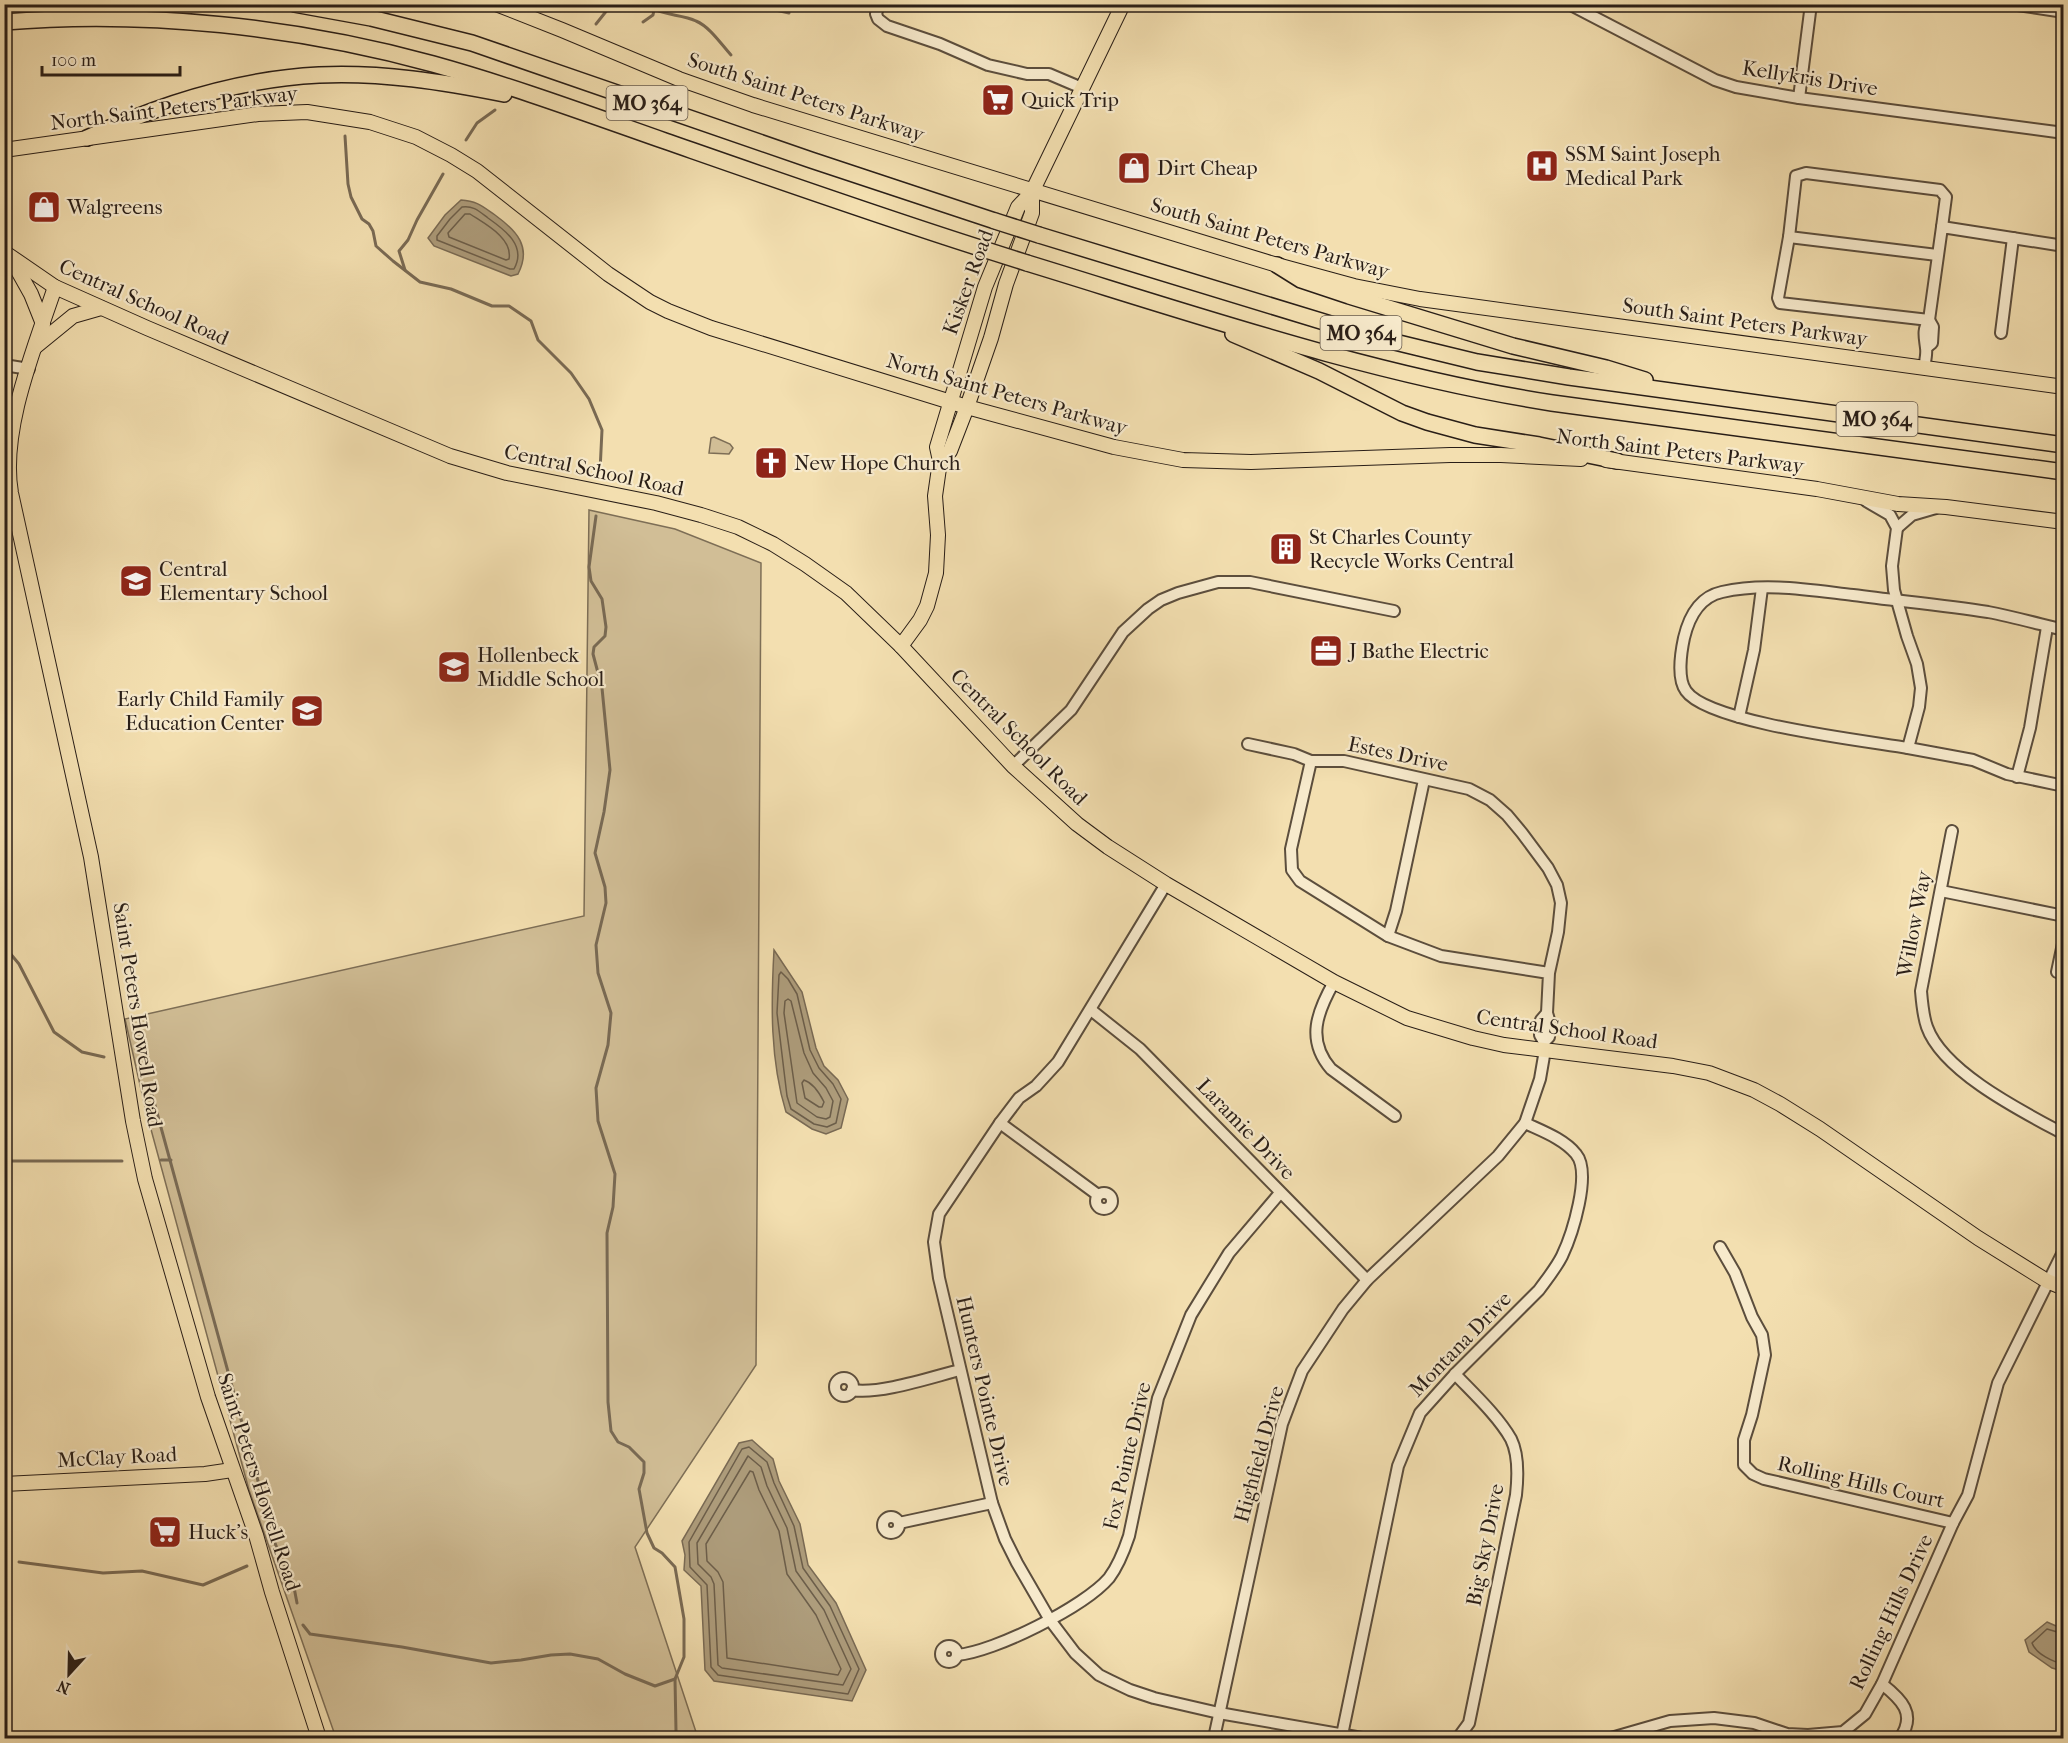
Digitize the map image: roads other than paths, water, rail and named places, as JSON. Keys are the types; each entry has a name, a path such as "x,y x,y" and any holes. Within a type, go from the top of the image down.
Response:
{"highway":[{"name":"MO 364","path":"294,4 370,18 472,43 832,168 995,221 1370,336 1440,354 1513,369 2064,445"},
{"name":"MO 364","path":"4,22 78,19 164,21 246,28 376,50 432,63 569,107 849,205 1027,263 1386,369 1480,391 2064,472"},
{"path":"87,138 154,110 214,91 251,83 319,75 364,75 430,81 569,107"},
{"path":"1277,265 1301,280 1369,302 1513,346 1606,368 1691,394"},
{"path":"1170,307 1320,371 1402,413 1427,422 1475,435 1539,444 1617,461"}],"main road":[{"name":"South Saint Peters Parkway","path":"495,4 713,92 1032,192 1354,286 1420,299 2064,387"},
{"name":"Kisker Road","path":"901,646 914,631 927,606 936,573 938,535 935,496 940,461 936,447 985,287 1018,207 1032,192 1123,4"},
{"name":"North Saint Peters Parkway","path":"4,150 258,114 336,115 391,128 437,147 477,171 608,274 648,301 669,311 711,328 967,407 1114,447 1183,460 1251,462 1397,456 1501,455 1617,461 1817,489 1860,498 2064,522"},
{"name":"Kisker Road","path":"940,461 950,451 991,338 1006,284 1032,213 1032,192"},
{"name":"Central School Road","path":"7,254 55,287 101,308 313,399 479,466 656,503 738,527 773,544 846,593 901,646 1013,766 1077,824 1166,884 1334,982 1407,1018 1473,1038 1504,1045 1545,1046 1673,1066 1709,1073 1762,1094 1820,1129 1978,1238 2047,1281 2064,1288"},
{"path":"7,254 31,294 43,324"},
{"name":"Saint Peters Howell Road","path":"55,287 28,369 7,449 7,481 91,857 133,1120 145,1179 208,1397 256,1534 272,1592 319,1738"},
{"path":"35,347 73,316 101,308"},
{"name":"McClay Road","path":"4,1484 205,1474 232,1470"}],"street":[{"path":"879,4 876,14 878,19 887,26 988,65 1027,74 1049,74 1082,88"},
{"name":"Kellykris Drive","path":"1569,4 1715,80 1736,87 1799,98 2064,133"},
{"path":"1799,98 1811,4"},
{"path":"2011,4 2064,12"},
{"path":"1924,368 1925,325 1929,320 1946,197 1940,190 1801,174 1796,176 1789,237 1778,298 1780,303 1929,320"},
{"path":"1942,227 2064,246"},
{"path":"1789,237 1937,255"},
{"path":"2001,333 2013,238"},
{"path":"4,365 28,369"},
{"path":"1860,498 1890,515 1897,528 1893,566 1894,590 1917,664 1921,688 1908,748"},
{"path":"1897,528 1912,515 1938,507"},
{"path":"1013,766 1071,710 1123,632 1161,600 1201,586 1234,581 1300,591 1394,611"},
{"path":"1739,717 1754,650 1762,588"},
{"path":"2064,630 1990,613 1790,588 1720,592 1703,600 1693,612 1687,624 1681,670 1683,685 1687,693 1702,703 1739,717 1790,730 1973,760 2017,777 2064,786"},
{"path":"2017,777 2030,728 2048,627"},
{"name":"Estes Drive","path":"1248,744 1311,760 1344,761 1469,789 1490,800 1507,815 1548,868 1557,885 1560,903 1558,932 1549,973 1547,1013 1550,1023 1545,1046"},
{"path":"1311,760 1291,849 1292,870 1300,881 1388,936 1441,956 1549,973"},
{"path":"1388,936 1396,911 1424,780"},
{"name":"Willow Way","path":"1952,831 1923,972 1922,1010 1927,1029 1949,1061 1969,1077 2064,1134"},
{"name":"Hunters Pointe Drive","path":"1166,884 1058,1062 1035,1086 1019,1098 939,1214 934,1242 939,1278 960,1370 992,1503 1009,1547 1050,1620 1075,1653 1108,1680 1154,1698 1219,1713 1362,1738"},
{"path":"1941,891 2064,916"},
{"path":"2057,972 2064,939"},
{"path":"1334,982 1322,1002 1317,1022 1317,1041 1323,1060 1331,1070 1395,1116"},
{"name":"Laramie Drive","path":"1091,1010 1140,1049 1367,1280"},
{"name":"Highfield Drive","path":"1214,1738 1282,1424 1302,1371 1343,1309 1367,1280 1498,1156 1525,1122 1540,1080 1545,1046"},
{"name":"Montana Drive","path":"1342,1735 1398,1466 1420,1413 1455,1374 1539,1290 1551,1275 1568,1241 1580,1198 1583,1168 1577,1155 1567,1145 1525,1122"},
{"path":"1000,1123 1098,1195"},
{"name":"Fox Pointe Drive","path":"957,1655 972,1654 1050,1620 1090,1595 1109,1578 1129,1536 1158,1398 1191,1315 1224,1258 1280,1193"},
{"name":"Rolling Hills Court","path":"1720,1247 1735,1273 1752,1317 1762,1335 1764,1345 1765,1356 1744,1440 1744,1465 1753,1474 1764,1479 1953,1523"},
{"name":"Rolling Hills Drive","path":"1611,1738 1670,1721 1714,1718 1754,1723 1787,1734 1846,1735 1865,1714 1882,1684 1953,1523 1968,1495 1998,1383 2064,1250"},
{"path":"852,1390 865,1392 883,1389 960,1370"},
{"name":"Big Sky Drive","path":"1455,1374 1512,1440 1518,1476 1512,1517 1469,1723 1460,1738"},
{"path":"898,1523 992,1503"},
{"path":"1882,1684 1901,1699 1905,1708 1906,1726 1900,1738"}],"water":[{"path":"461,200 483,207 503,221 516,234 523,248 522,264 518,274 511,276 434,246 428,238 445,215"},
{"path":"774,950 802,992 816,1048 824,1066 838,1080 848,1099 841,1128 826,1134 812,1129 786,1112 774,1052 772,991"},
{"path":"752,1440 773,1459 779,1481 800,1524 808,1565 836,1603 866,1670 852,1701 714,1681 705,1670 701,1586 684,1570 685,1555 682,1541 739,1443"},
{"path":"2047,1622 2063,1629 2063,1671 2052,1668 2029,1652 2025,1640"}],"waterway":[{"path":"596,24 612,4"},
{"path":"765,4 771,9 789,13"},
{"path":"609,7 622,7"},
{"path":"650,7 701,24 711,31 731,55"},
{"path":"643,22 653,15 654,10"},
{"path":"466,140 477,123 495,110"},
{"path":"345,136 351,197 362,219 373,231 376,246 420,282 451,289 492,306 509,306 531,321 538,340 571,373 589,399 602,430 600,471"},
{"path":"405,270 399,251 408,240 443,174"},
{"path":"596,516 589,567 591,581 602,599 606,627 605,636 594,647 593,654 602,688 610,770 595,853 605,887 606,903 596,945 598,973 611,1013 608,1045 596,1088 598,1121 615,1174 613,1207 607,1233 608,1402 611,1431 618,1442 629,1447 644,1462 644,1473 639,1489 647,1533 654,1548 675,1567 684,1619 684,1657 675,1679 676,1731 679,1738"},
{"path":"4,946 19,964 54,1032 82,1052 104,1057"},
{"path":"151,1091 275,1543 293,1582 297,1603"},
{"path":"161,1160 171,1160"},
{"path":"4,1161 122,1161"},
{"path":"19,1562 103,1573 142,1571 203,1585 247,1566"},
{"path":"303,1625 310,1634 491,1663 570,1654 598,1659 625,1674 655,1686 675,1679"}],"place":[{"name":"Quick Trip","path":"998,100"},
{"name":"SSM Saint Joseph Medical Park","path":"1542,166"},
{"name":"Dirt Cheap","path":"1134,168"},
{"name":"Walgreens","path":"44,207"},
{"name":"New Hope Church","path":"771,463"},
{"name":"St Charles County Recycle Works Central","path":"1286,549"},
{"name":"Central Elementary School","path":"136,581"},
{"name":"J Bathe Electric","path":"1326,651"},
{"name":"Hollenbeck Middle School","path":"454,667"},
{"name":"Early Child Family Education Center","path":"307,711"},
{"name":"Huck's","path":"165,1532"}]}
